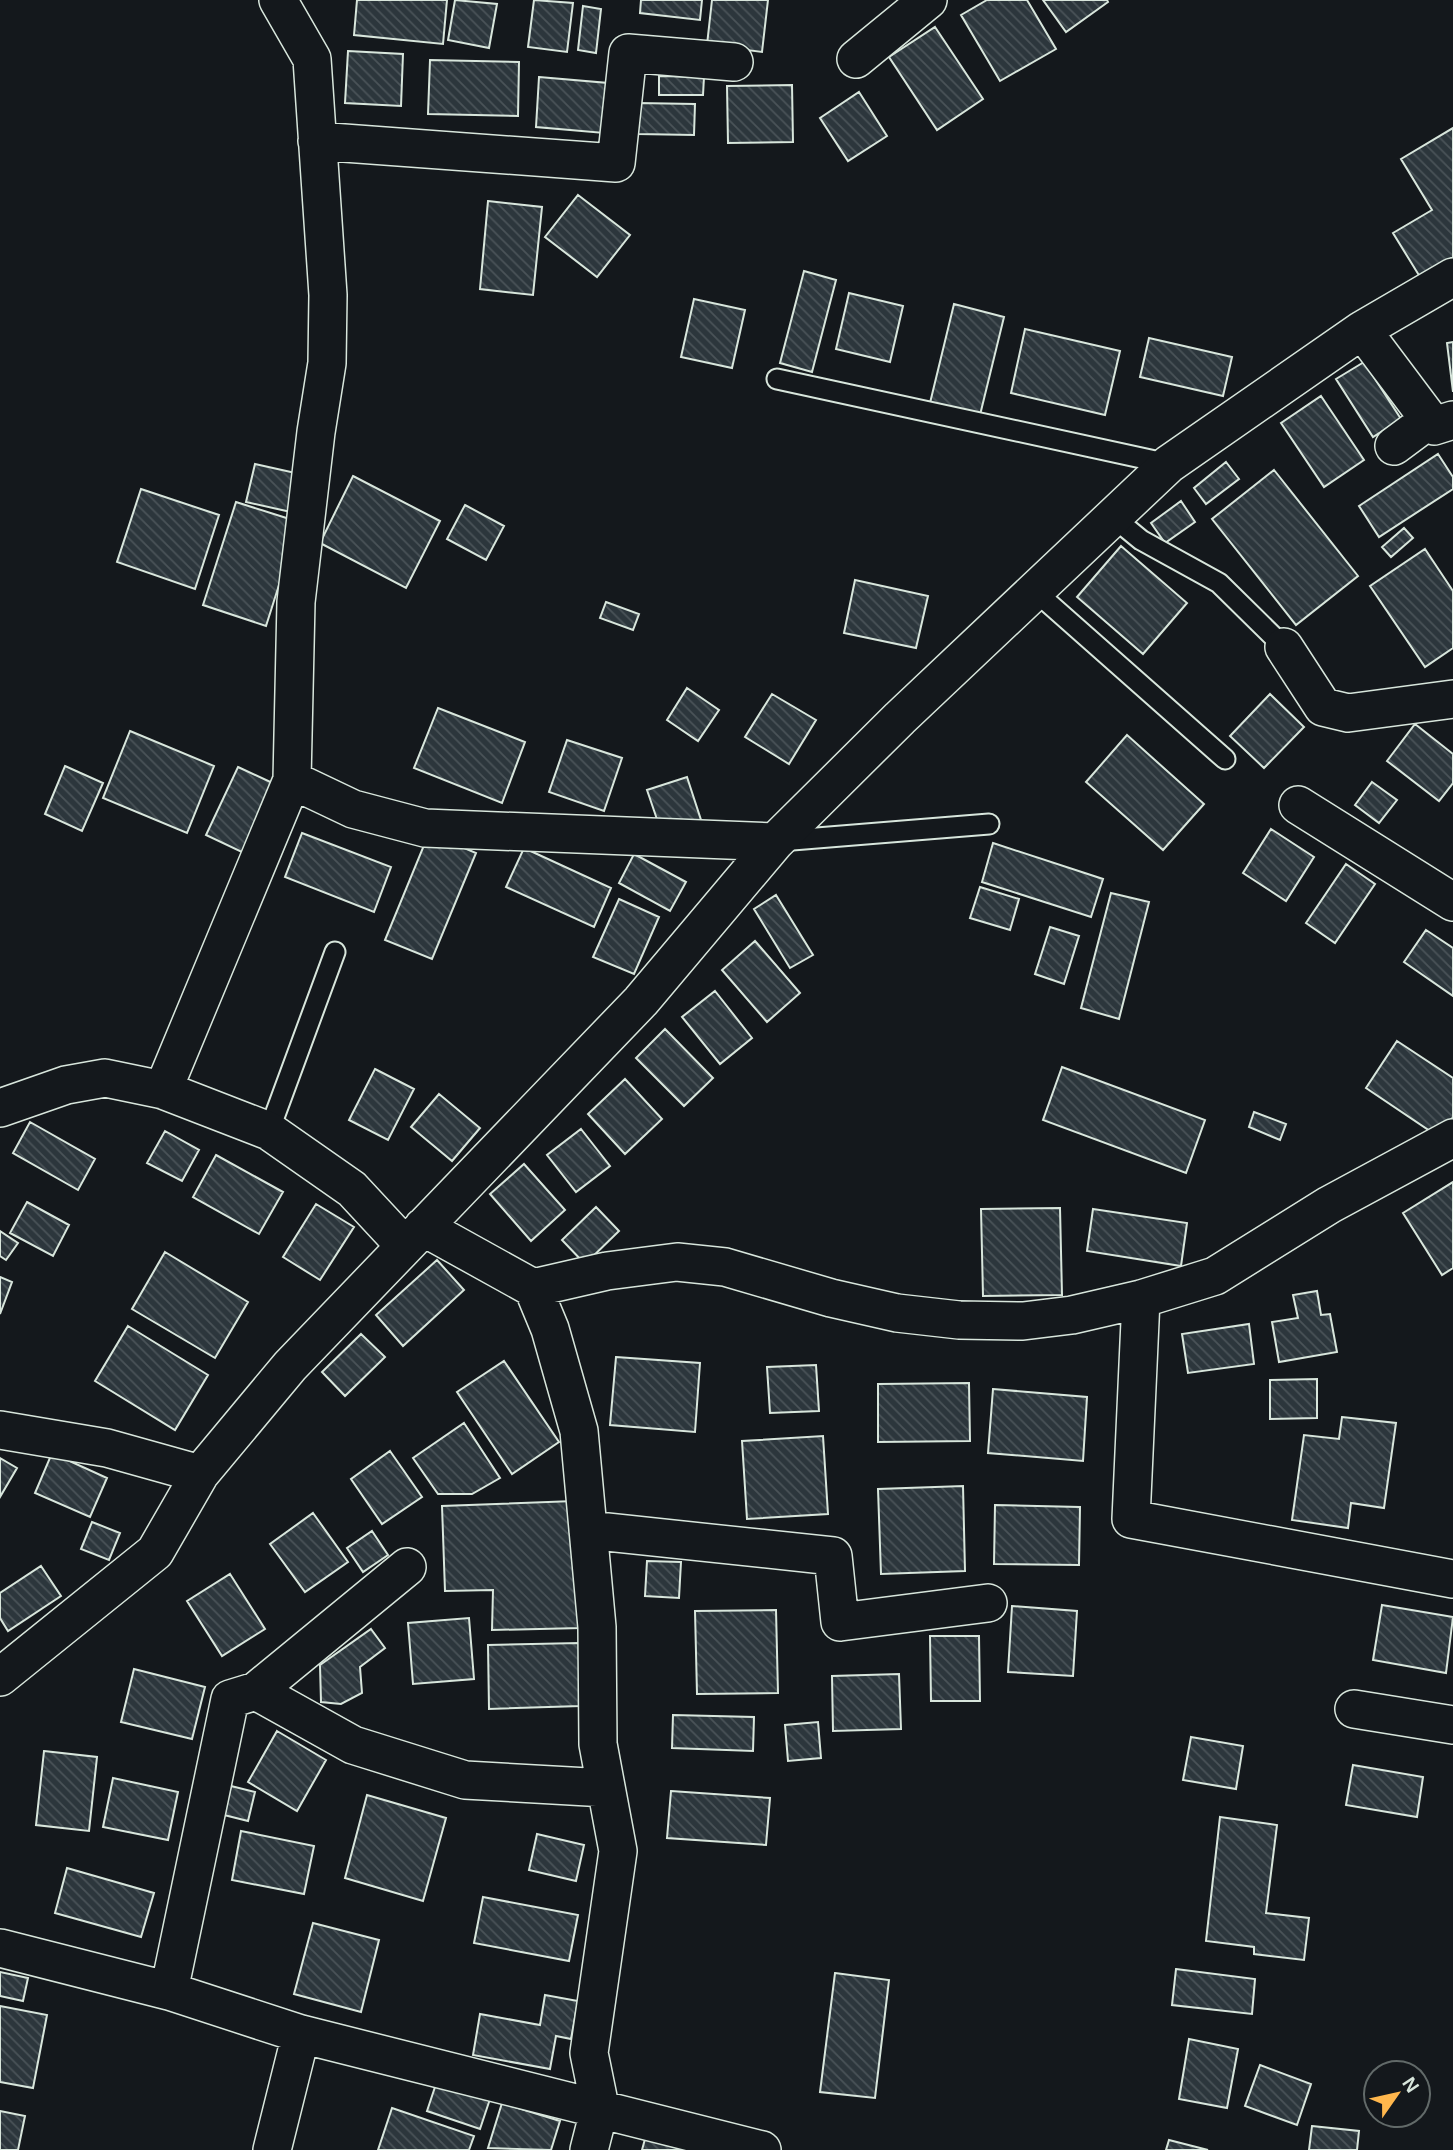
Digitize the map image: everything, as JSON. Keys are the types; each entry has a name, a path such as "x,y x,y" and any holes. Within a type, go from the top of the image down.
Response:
{"street":[{"path":"163,1090 292,780 296,602 327,363 328,295 312,59 278,0"},
{"path":"856,58 928,0"},
{"path":"317,141 616,163 628,53 734,62"},
{"path":"0,1677 155,1552 200,1474 290,1366 641,1001 775,842 900,718 1169,464 1362,330 1453,277"},
{"path":"1362,330 1441,420 1394,446"},
{"path":"1284,646 1323,707 1348,713 1453,699"},
{"path":"292,780 353,809 425,828 775,842"},
{"path":"1298,805 1453,901"},
{"path":"0,1108 66,1085 105,1078 163,1090 269,1131 414,1236 533,1288 607,1271 677,1262 725,1267 897,1313 959,1320 1023,1321 1059,1317 1141,1299 1215,1276 1329,1205 1453,1138"},
{"path":"533,1288 550,1329 579,1431 597,1628 598,1744 618,1851 589,2053 600,2107 589,2150"},
{"path":"1141,1299 1131,1519 1453,1579"},
{"path":"0,1430 107,1448 200,1474"},
{"path":"588,1530 833,1556 840,1622 988,1603"},
{"path":"169,1991 230,1699 256,1691 407,1567"},
{"path":"256,1691 353,1745 465,1780 606,1788"},
{"path":"1354,1709 1453,1726"},
{"path":"0,1948 169,1991 301,2034 600,2107 762,2150"},
{"path":"272,2150 301,2034"}],"lane":[{"path":"777,379 1169,464"},
{"path":"1113,517 1141,540 1219,583 1284,646"},
{"path":"1036,592 1225,759"},
{"path":"775,842 989,824"},
{"path":"269,1131 335,952"}],"building":[{"path":"357,0 447,0 443,44 354,35"},
{"path":"455,0 497,4 489,48 448,40"},
{"path":"534,0 573,3 567,52 528,47"},
{"path":"641,0 702,0 700,20 640,13"},
{"path":"712,0 768,0 762,52 707,45"},
{"path":"987,0 1027,0 1056,49 1000,81 961,15"},
{"path":"1043,0 1107,0 1108,2 1066,32"},
{"path":"583,6 601,9 596,53 578,50"},
{"path":"935,27 983,99 937,130 889,57"},
{"path":"348,51 403,54 401,106 345,103"},
{"path":"430,60 519,62 518,116 428,114"},
{"path":"659,76 704,77 703,95 659,95"},
{"path":"539,77 608,83 604,133 536,127"},
{"path":"792,85 793,142 728,143 727,86"},
{"path":"859,92 887,136 848,161 820,118"},
{"path":"638,103 695,104 694,135 638,134"},
{"path":"1453,128 1453,257 1420,277 1393,233 1432,210 1401,159"},
{"path":"578,195 630,235 597,277 545,237"},
{"path":"488,201 542,207 533,295 480,289"},
{"path":"804,271 836,280 812,372 780,363"},
{"path":"849,293 903,306 890,362 836,349"},
{"path":"694,299 745,310 732,368 681,357"},
{"path":"954,304 1004,317 980,415 930,403"},
{"path":"1025,329 1120,351 1105,415 1011,393"},
{"path":"1149,338 1232,357 1223,396 1140,377"},
{"path":"1453,342 1453,392 1447,343"},
{"path":"1364,362 1401,419 1373,437 1336,379"},
{"path":"1321,396 1364,460 1324,487 1281,423"},
{"path":"1438,454 1453,477 1453,489 1379,537 1359,506"},
{"path":"1226,462 1239,479 1206,504 1194,488"},
{"path":"255,464 300,474 291,512 246,502"},
{"path":"1274,470 1358,576 1296,625 1212,519"},
{"path":"353,476 440,521 406,588 320,543"},
{"path":"141,489 219,515 195,589 117,562"},
{"path":"1181,501 1195,522 1165,543 1151,523"},
{"path":"236,502 299,522 266,626 203,605"},
{"path":"465,505 504,526 486,560 447,539"},
{"path":"1404,528 1413,538 1391,557 1382,547"},
{"path":"1121,546 1187,603 1143,654 1077,597"},
{"path":"1425,549 1453,591 1453,648 1425,667 1370,586"},
{"path":"855,580 928,596 916,648 844,633"},
{"path":"606,602 639,614 633,630 600,618"},
{"path":"687,688 719,710 698,741 667,720"},
{"path":"772,694 816,720 789,764 745,737"},
{"path":"1270,694 1304,727 1264,768 1230,736"},
{"path":"438,708 525,742 502,803 414,768"},
{"path":"1415,724 1453,754 1453,783 1439,801 1387,761"},
{"path":"130,731 214,766 187,833 103,798"},
{"path":"1127,735 1204,804 1163,850 1086,782"},
{"path":"567,740 622,758 604,811 549,792"},
{"path":"65,766 103,783 82,831 45,814"},
{"path":"238,767 277,785 246,854 206,835"},
{"path":"687,777 701,820 662,834 647,790"},
{"path":"1372,782 1397,800 1379,823 1355,805"},
{"path":"1271,829 1314,857 1286,901 1243,873"},
{"path":"302,833 391,867 374,912 285,877"},
{"path":"429,833 476,853 432,959 385,940"},
{"path":"993,843 1103,879 1091,917 982,882"},
{"path":"524,848 611,888 594,927 506,887"},
{"path":"634,854 686,882 670,911 619,883"},
{"path":"1346,864 1375,884 1335,943 1306,923"},
{"path":"980,887 1019,899 1010,930 970,918"},
{"path":"1111,893 1149,902 1119,1019 1081,1008"},
{"path":"776,895 813,955 790,968 754,909"},
{"path":"619,899 659,917 634,974 593,957"},
{"path":"1050,927 1079,936 1064,984 1035,974"},
{"path":"1426,930 1453,948 1453,996 1404,962"},
{"path":"755,941 800,993 767,1022 722,970"},
{"path":"715,991 752,1038 720,1064 682,1017"},
{"path":"665,1029 713,1078 684,1106 636,1058"},
{"path":"1397,1041 1453,1078 1453,1117 1439,1137 1366,1088"},
{"path":"1062,1067 1205,1120 1186,1173 1043,1120"},
{"path":"375,1069 414,1089 388,1140 349,1120"},
{"path":"625,1079 662,1119 625,1154 588,1114"},
{"path":"439,1094 480,1128 452,1161 411,1127"},
{"path":"1254,1112 1286,1124 1280,1140 1249,1127"},
{"path":"30,1122 95,1159 78,1190 13,1153"},
{"path":"581,1129 610,1166 576,1192 547,1155"},
{"path":"165,1131 199,1150 182,1181 147,1163"},
{"path":"216,1155 283,1192 259,1234 193,1197"},
{"path":"524,1164 565,1210 531,1241 490,1194"},
{"path":"1453,1182 1453,1268 1442,1275 1403,1213"},
{"path":"27,1202 69,1225 53,1256 10,1233"},
{"path":"316,1204 354,1227 320,1280 283,1257"},
{"path":"596,1207 619,1231 585,1264 562,1240"},
{"path":"1060,1208 1062,1295 983,1296 981,1209"},
{"path":"1093,1209 1187,1223 1181,1266 1087,1251"},
{"path":"0,1231 18,1243 6,1260 0,1256"},
{"path":"165,1252 248,1302 215,1358 132,1309"},
{"path":"437,1260 464,1290 403,1346 376,1315"},
{"path":"0,1277 12,1282 0,1314"},
{"path":"1317,1291 1321,1315 1330,1314 1337,1352 1279,1362 1272,1322 1298,1318 1293,1295"},
{"path":"1249,1324 1254,1364 1188,1373 1182,1334"},
{"path":"128,1326 208,1375 175,1430 95,1381"},
{"path":"361,1334 385,1357 345,1396 322,1372"},
{"path":"616,1357 700,1363 695,1432 610,1425"},
{"path":"504,1361 559,1442 512,1474 457,1392"},
{"path":"816,1365 819,1411 770,1413 767,1367"},
{"path":"1317,1379 1317,1418 1270,1419 1270,1380"},
{"path":"969,1383 970,1441 878,1442 878,1384"},
{"path":"993,1389 1087,1397 1083,1461 988,1453"},
{"path":"1342,1417 1396,1423 1384,1508 1351,1503 1348,1528 1292,1520 1304,1435 1339,1439"},
{"path":"464,1423 500,1478 472,1494 438,1494 413,1458"},
{"path":"823,1436 828,1514 747,1519 742,1441"},
{"path":"390,1451 422,1497 382,1524 351,1479"},
{"path":"52,1453 107,1478 90,1517 35,1493"},
{"path":"0,1458 17,1468 0,1497"},
{"path":"963,1486 965,1571 881,1574 878,1489"},
{"path":"574,1501 581,1628 492,1630 493,1590 445,1591 442,1506"},
{"path":"995,1505 1080,1507 1079,1565 994,1564"},
{"path":"313,1513 348,1562 305,1592 270,1544"},
{"path":"92,1522 120,1533 109,1560 81,1549"},
{"path":"372,1531 388,1555 363,1572 347,1548"},
{"path":"647,1561 681,1562 679,1598 645,1596"},
{"path":"41,1566 61,1596 8,1631 0,1618 0,1593"},
{"path":"230,1574 265,1629 222,1656 187,1601"},
{"path":"1382,1605 1453,1617 1446,1673 1373,1660"},
{"path":"1012,1606 1077,1611 1073,1676 1008,1672"},
{"path":"776,1610 778,1693 697,1694 695,1611"},
{"path":"469,1618 474,1679 413,1684 408,1623"},
{"path":"371,1629 385,1648 360,1667 362,1693 341,1704 321,1702 320,1665"},
{"path":"930,1636 979,1636 980,1701 931,1701"},
{"path":"579,1643 580,1706 489,1709 488,1645"},
{"path":"134,1669 205,1687 192,1739 121,1722"},
{"path":"899,1674 901,1729 833,1731 832,1676"},
{"path":"673,1715 754,1717 753,1751 672,1748"},
{"path":"818,1722 821,1758 788,1761 785,1725"},
{"path":"277,1731 326,1760 297,1811 248,1782"},
{"path":"1191,1737 1243,1746 1236,1789 1183,1780"},
{"path":"44,1751 97,1757 89,1831 36,1825"},
{"path":"1353,1765 1423,1777 1417,1817 1346,1805"},
{"path":"113,1778 178,1792 168,1840 103,1827"},
{"path":"231,1786 255,1792 248,1821 224,1815"},
{"path":"671,1791 770,1798 766,1845 667,1838"},
{"path":"367,1795 446,1818 423,1901 345,1878"},
{"path":"1220,1817 1277,1825 1266,1913 1309,1918 1304,1960 1254,1954 1254,1947 1206,1941"},
{"path":"241,1831 314,1846 304,1894 232,1880"},
{"path":"537,1834 584,1845 576,1881 529,1870"},
{"path":"67,1868 154,1893 141,1937 55,1913"},
{"path":"483,1897 578,1915 569,1961 474,1943"},
{"path":"313,1923 379,1940 361,2012 294,1994"},
{"path":"1176,1969 1255,1979 1252,2014 1172,2005"},
{"path":"0,1972 28,1978 23,2001 0,1996"},
{"path":"835,1973 889,1980 875,2098 820,2092"},
{"path":"545,1995 578,2001 571,2039 556,2036 550,2069 473,2055 480,2014 540,2025"},
{"path":"0,2006 47,2015 33,2088 0,2082"},
{"path":"1189,2039 1238,2049 1227,2108 1179,2099"},
{"path":"1260,2065 1311,2084 1297,2125 1245,2106"},
{"path":"438,2078 491,2096 480,2129 427,2111"},
{"path":"502,2103 560,2121 551,2150 488,2148"},
{"path":"392,2108 474,2136 469,2150 378,2150"},
{"path":"0,2111 25,2116 18,2150 0,2150"},
{"path":"1312,2126 1359,2131 1357,2150 1309,2150"},
{"path":"645,2139 689,2150 642,2150"},
{"path":"1169,2140 1208,2150 1166,2150"}]}
